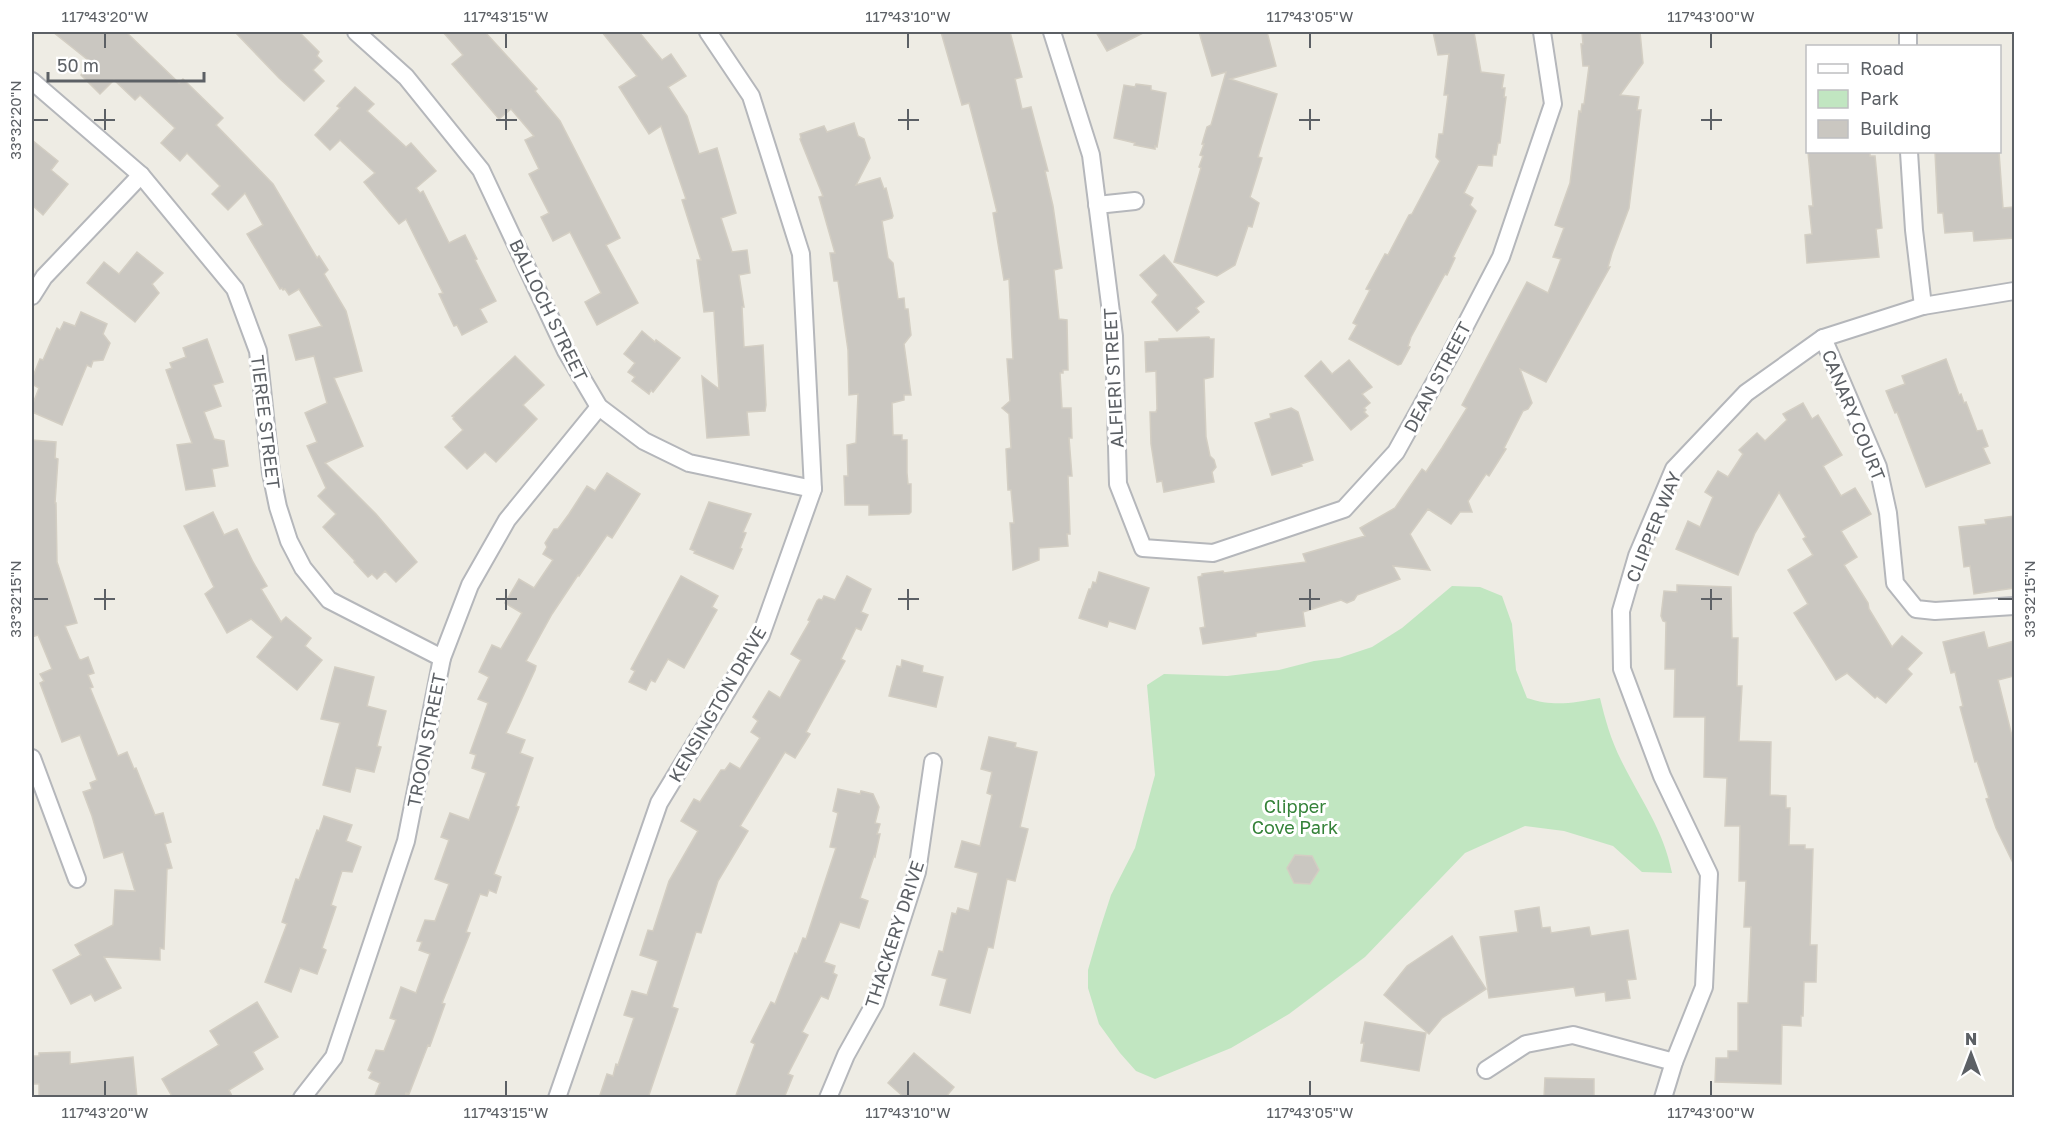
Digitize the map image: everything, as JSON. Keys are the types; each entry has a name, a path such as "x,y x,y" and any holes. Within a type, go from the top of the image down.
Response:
{"street":[{"name":"BALLOCH STREET","path":"356,32 406,77 480,170 566,351 599,407 644,441 689,463 813,489"},
{"name":"KENSINGTON DRIVE","path":"557,1098 659,803 761,635 813,489 801,254 751,96 708,32"},
{"name":"ALFIERI STREET","path":"1052,32 1091,155 1113,336 1118,484 1143,548"},
{"name":"DEAN STREET","path":"1143,548 1213,553 1344,509 1396,452 1501,257 1553,104 1542,32"},
{"name":"TIEREE STREET","path":"32,81 141,175 235,289 258,351 278,507 289,541 303,568 329,600 442,658"},
{"path":"1909,153 1914,230 1923,306"},
{"path":"32,296 44,277 141,175"},
{"path":"1097,205 1135,201"},
{"name":"CLIPPER WAY","path":"1663,1098 1674,1062 1704,987 1709,874 1662,776 1622,669 1621,611 1637,556 1674,469 1746,393 1823,338 1923,306 2014,291"},
{"name":"CANARY COURT","path":"1823,338 1878,467 1888,513 1895,583 1916,609 1935,611 2014,606"},
{"name":"TROON STREET","path":"302,1098 334,1057 406,841 442,658 470,585 507,520 599,407"},
{"path":"32,758 76,879"},
{"name":"THACKERY DRIVE","path":"828,1098 846,1055 875,1003 917,872 933,762"},
{"path":"1486,1070 1526,1044 1573,1035 1674,1062"}],"green space":[{"name":"Clipper Cove Park","path":"1452,586 1480,587 1502,596 1512,624 1516,670 1527,698 1555,703 1572,703 1600,698 1614,745 1657,828 1672,873 1642,872 1613,846 1564,831 1525,826 1465,853 1365,957 1289,1014 1231,1048 1155,1079 1136,1071 1099,1024 1088,988 1088,970 1111,895 1135,848 1155,775 1147,685 1164,674 1227,676 1279,670 1314,661 1339,658 1372,647 1402,628"}],"building":[{"path":"53,32 126,32 179,83 183,79 223,118 216,125 273,184 317,258 319,256 328,270 324,274 346,311 362,371 334,378 363,446 325,463 376,514 417,562 396,582 385,571 377,579 372,574 368,577 323,527 336,514 318,496 326,488 307,446 317,442 305,413 327,403 314,356 296,360 289,335 322,326 299,289 289,295 285,289 280,289 247,234 263,225 245,193 228,210 212,194 220,186 187,153 180,161 161,143 175,128 140,95 135,100 114,80 100,94 81,75 93,64"},
{"path":"235,32 299,32 319,52 317,56 322,61 313,70 324,81 304,101"},
{"path":"443,32 485,32 537,89 535,91 560,121 620,238 606,245 638,303 597,325 585,302 601,293 570,232 553,241 541,217 549,213 529,174 539,169 525,140 534,136 511,109 499,119 452,64 463,55"},
{"path":"602,32 639,32 662,60 671,54 686,76 668,87 687,116 699,154 717,148 736,213 721,218 732,252 747,250 750,273 739,275 744,307 742,307 744,347 763,345 766,405 765,411 747,412 749,435 707,438 702,376 719,389 714,311 704,312 697,260 701,260 682,200 686,199 661,126 649,134 619,87 637,76"},
{"path":"941,32 1010,32 1022,77 1015,79 1022,109 1031,107 1048,171 1045,171 1053,206 1062,268 1054,270 1059,319 1067,320 1068,370 1060,373 1062,408 1071,408 1072,438 1069,438 1072,476 1068,476 1070,534 1067,534 1068,546 1039,548 1039,560 1013,570 1010,523 1014,523 1011,490 1008,490 1006,449 1011,448 1009,414 1002,408 1010,401 1007,359 1013,359 1009,279 1004,280 993,213 997,212 969,103 962,105"},
{"path":"1096,32 1145,32 1107,51"},
{"path":"1199,32 1267,32 1276,66 1230,79 1277,94 1258,157 1262,158 1250,197 1259,203 1252,227 1248,226 1235,265 1217,276 1174,262 1201,168 1199,167 1203,156 1200,155 1204,144 1202,144 1207,127 1211,125 1226,72 1212,76"},
{"path":"1433,32 1474,32 1481,72 1504,75 1502,88 1505,88 1504,97 1506,97 1500,143 1498,143 1496,155 1493,155 1492,166 1478,165 1464,193 1473,198 1470,205 1476,211 1453,257 1455,258 1447,275 1445,274 1411,337 1408,346 1410,347 1401,364 1398,365 1349,339 1357,325 1353,323 1370,290 1366,289 1385,254 1388,255 1409,215 1412,214 1440,161 1436,157 1439,134 1443,134 1448,95 1444,95 1449,54 1438,55"},
{"path":"1582,32 1640,32 1643,63 1620,95 1639,97 1637,110 1641,110 1629,208 1612,253 1608,267 1610,267 1546,382 1520,369 1532,403 1528,409 1523,411 1504,448 1506,449 1489,476 1486,474 1468,501 1472,512 1460,512 1451,524 1428,509 1410,534 1430,570 1393,566 1400,579 1357,595 1354,600 1347,603 1341,600 1303,612 1305,626 1203,644 1200,628 1205,627 1198,577 1202,574 1223,571 1224,573 1306,562 1303,554 1365,536 1360,528 1395,508 1422,469 1426,472 1442,448 1467,408 1462,405 1527,282 1548,293 1561,259 1553,257 1564,228 1555,225 1570,183 1579,111 1581,112 1582,104 1584,104 1589,66 1583,66"},
{"path":"1136,84 1151,86 1151,90 1166,93 1155,149 1114,138 1124,85 1135,87"},
{"path":"355,87 374,104 367,111 406,147 411,143 436,171 416,188 420,193 423,191 449,243 465,235 496,301 480,309 487,322 462,335 457,325 454,326 439,294 443,293 406,219 399,224 364,182 375,173 340,140 330,150 315,135 340,108 337,106"},
{"path":"854,123 858,136 864,139 870,158 856,185 880,178 884,189 886,188 893,216 882,221 888,258 893,263 898,299 904,298 905,309 908,309 911,335 904,344 911,395 904,395 904,400 892,403 893,435 902,435 902,440 907,440 908,484 911,484 911,512 909,514 869,515 869,505 845,505 844,476 848,476 847,445 856,443 858,394 849,395 848,350 838,281 834,281 830,253 835,253 819,197 823,196 800,134 824,126 827,132"},
{"path":"32,140 58,161 51,170 68,184 43,215 32,205"},
{"path":"1808,153 1870,153 1870,156 1875,156 1882,228 1876,229 1879,257 1807,263 1805,235 1812,234 1809,206 1813,206"},
{"path":"1935,153 1999,153 2003,208 2013,207 2014,238 1974,241 1973,231 1945,233 1943,213 1938,213"},
{"path":"137,252 163,273 152,284 159,293 135,322 87,283 104,262 119,274"},
{"path":"1164,255 1204,302 1196,308 1199,312 1177,331 1152,302 1158,295 1140,275"},
{"path":"81,312 107,324 103,334 110,343 103,360 93,361 91,367 87,365 62,425 32,412 39,388 32,384 32,379 57,328 60,330 64,322 75,326"},
{"path":"642,331 680,358 649,394 632,381 635,377 628,372 635,363 624,354"},
{"path":"1209,337 1214,339 1213,377 1204,379 1206,437 1210,456 1216,467 1212,472 1214,482 1164,492 1162,481 1157,482 1151,444 1150,412 1156,412 1157,409 1156,371 1146,372 1145,342 1159,341 1159,339"},
{"path":"207,339 223,382 213,385 221,406 204,412 214,439 224,441 228,466 212,469 215,486 186,490 177,445 192,443 166,370 172,368 170,363 186,357 183,348"},
{"path":"515,356 544,385 523,405 537,419 496,462 485,452 467,469 445,447 463,430 452,416"},
{"path":"1946,359 1959,395 1961,394 1964,403 1966,402 1977,431 1982,430 1988,446 1983,448 1990,463 1926,487 1897,412 1895,413 1886,391 1905,384 1902,376"},
{"path":"1349,360 1372,387 1362,394 1370,403 1364,408 1368,416 1351,430 1305,376 1321,361 1332,374"},
{"path":"1803,403 1812,419 1818,415 1842,455 1823,466 1841,496 1855,488 1871,514 1841,531 1857,557 1844,565 1892,647 1902,636 1922,653 1907,669 1912,674 1886,703 1877,696 1875,698 1847,673 1836,680 1794,613 1808,604 1788,570 1813,555 1803,539 1806,537 1779,492 1755,533 1738,575 1676,549 1688,521 1700,527 1713,497 1705,492 1718,471 1728,477 1743,454 1739,450 1757,433 1765,441 1787,420 1783,414"},
{"path":"1291,408 1298,412 1313,460 1301,464 1302,466 1272,475 1255,423 1271,418 1270,414"},
{"path":"32,440 56,442 55,458 58,459 55,503 57,562 77,623 65,626 79,659 88,657 94,673 88,675 93,687 90,688 118,756 127,752 155,815 163,813 171,842 165,844 172,868 167,869 164,949 160,948 160,960 104,957 121,988 95,1001 91,994 71,1004 53,970 81,955 75,945 113,925 115,890 135,891 123,852 104,858 83,792 92,789 90,783 97,780 80,735 62,742 40,683 44,681 40,674 52,669 38,635 32,637"},
{"path":"607,473 640,494 612,538 607,535 578,575 552,614 526,661 536,666 535,670 506,733 525,740 520,753 533,758 516,806 519,807 494,874 501,877 496,893 489,890 487,896 480,894 466,932 470,933 442,1003 445,1004 409,1094 406,1093 405,1098 374,1098 380,1083 369,1078 372,1072 368,1070 376,1050 384,1051 396,1020 390,1018 401,987 416,993 430,954 419,950 422,942 417,941 425,920 435,921 449,884 435,879 449,840 441,837 450,813 469,820 486,773 472,768 476,755 470,753 488,703 478,699 489,677 479,672 492,645 501,649 522,613 505,603 519,579 534,588 553,560 543,554 547,547 545,543 554,529 558,529 587,486 595,491"},
{"path":"709,502 751,514 743,532 746,533 740,548 742,549 733,569 694,553 695,551 690,549"},
{"path":"213,512 224,535 237,529 267,586 261,589 281,622 286,617 311,638 305,646 322,660 297,690 257,657 273,637 251,619 227,633 205,594 214,587 184,526"},
{"path":"2014,516 2014,588 1974,594 1970,566 1964,567 1959,527 1986,524 1985,520"},
{"path":"1099,572 1149,588 1135,629 1109,621 1107,627 1079,618 1089,589 1093,582 1096,583"},
{"path":"681,576 718,596 712,607 717,610 684,668 668,659 655,682 651,680 646,690 629,682 635,671 631,669"},
{"path":"847,576 871,589 861,612 868,615 861,630 856,628 841,659 845,661 806,732 810,734 795,758 785,752 740,826 748,831 718,881 701,933 696,932 672,1007 678,1009 648,1098 599,1098 607,1074 613,1076 616,1064 618,1065 634,1018 624,1015 632,991 647,995 658,961 640,955 648,930 653,931 669,881 698,831 681,821 694,799 700,802 721,770 725,770 730,763 740,769 760,738 751,732 758,721 753,717 769,691 780,698 801,660 791,654 810,621 808,620 817,601 822,600 824,596 835,600"},
{"path":"1677,585 1731,587 1732,638 1738,638 1737,686 1742,686 1739,741 1771,742 1770,795 1786,796 1786,808 1790,808 1789,845 1805,845 1805,849 1813,849 1810,945 1817,945 1816,982 1804,982 1801,1026 1782,1025 1781,1084 1715,1082 1716,1058 1728,1058 1728,1051 1738,1051 1738,1003 1748,1003 1751,927 1744,927 1746,881 1739,881 1740,826 1725,826 1727,778 1704,777 1705,717 1674,717 1675,669 1665,669 1666,622 1661,616 1664,591 1677,592"},
{"path":"1984,632 1988,648 2014,641 2014,676 1998,680 2014,744 2014,865 1996,828 1986,799 1989,798 1977,761 1975,762 1960,707 1963,706 1955,672 1951,673 1943,642"},
{"path":"902,660 923,666 922,672 943,677 936,707 889,696 897,666 901,667"},
{"path":"335,667 374,677 367,706 386,711 377,746 381,747 374,772 356,768 350,792 323,785 340,723 321,719"},
{"path":"989,737 1016,743 1015,747 1037,752 1020,827 1028,829 1015,881 1007,879 993,948 988,947 970,1013 940,1005 947,979 932,975 939,951 943,952 952,913 956,914 958,908 969,911 978,873 955,867 962,841 980,846 992,795 987,793 992,772 981,769"},
{"path":"838,789 860,794 861,791 873,794 879,807 875,823 880,824 877,834 880,834 875,857 860,898 868,901 859,928 840,922 824,962 835,966 833,973 837,975 828,999 821,996 802,1032 808,1035 788,1074 793,1076 784,1098 735,1098 755,1044 751,1042 771,1002 775,1004 795,953 797,954 803,938 806,939 836,848 830,847 838,813 833,811"},
{"path":"324,816 352,825 346,841 361,847 352,872 342,871 331,905 336,907 322,948 326,950 317,974 300,968 291,992 265,982 287,924 282,922 296,879 299,880"},
{"path":"1295,855 1312,856 1319,870 1310,884 1294,883 1287,868"},
{"path":"1539,907 1542,928 1550,927 1551,933 1589,927 1591,936 1628,930 1636,979 1627,980 1630,998 1606,1001 1605,992 1576,996 1574,987 1489,998 1480,937 1518,932 1515,911"},
{"path":"1452,936 1486,989 1442,1018 1429,1034 1384,995 1407,966"},
{"path":"257,1002 278,1037 253,1052 263,1069 229,1090 233,1098 173,1098 162,1079 219,1045 210,1031"},
{"path":"1365,1022 1426,1033 1419,1071 1361,1061 1364,1043 1361,1043"},
{"path":"70,1052 70,1064 133,1057 137,1098 39,1096 39,1084 32,1084 32,1056 39,1056 39,1053"},
{"path":"914,1053 954,1087 945,1098 905,1098 888,1083"},
{"path":"1545,1078 1594,1079 1594,1098 1544,1098"}]}
